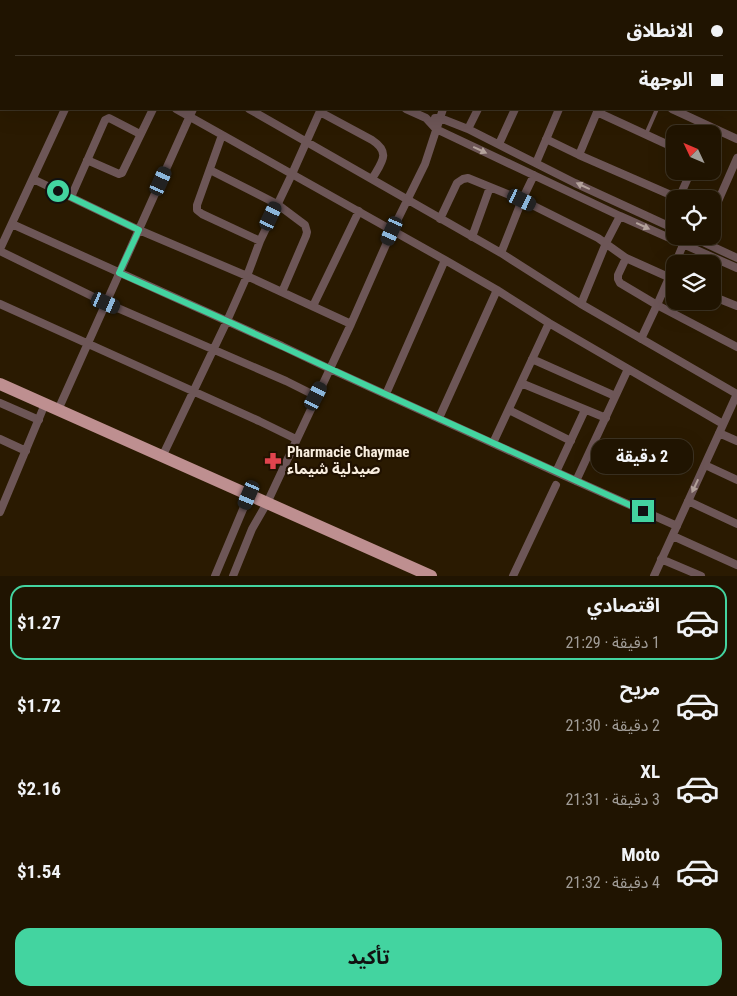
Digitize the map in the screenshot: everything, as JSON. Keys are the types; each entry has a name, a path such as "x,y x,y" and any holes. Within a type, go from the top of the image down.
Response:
{"main road":[{"path":"0,384 431,576"}],"street":[{"path":"65,110 0,250 106,303 213,348 316,396"},
{"path":"87,160 121,174 152,110"},
{"path":"178,110 497,290 549,323 723,424"},
{"path":"58,410 193,110"},
{"path":"251,110 500,253 580,304 736,397 654,576"},
{"path":"162,457 227,321 260,241 321,110 378,143 382,148 384,153 383,159 372,179"},
{"path":"408,110 426,118 436,129 666,237"},
{"path":"233,576 252,529 267,502 330,369 428,155 443,110"},
{"path":"468,129 478,110"},
{"path":"499,144 515,110"},
{"path":"536,163 559,110"},
{"path":"674,110 737,139"},
{"path":"578,155 597,112 666,144"},
{"path":"426,118 440,118 468,129 666,225"},
{"path":"71,197 107,119 111,119 140,134"},
{"path":"222,134 197,205 199,212 260,241"},
{"path":"546,139 578,155 666,192"},
{"path":"721,195 737,158"},
{"path":"210,170 277,204 305,225 307,232 282,292"},
{"path":"500,253 534,175"},
{"path":"440,218 457,182 468,178 522,200 606,243 626,258 666,276"},
{"path":"33,179 139,230 247,276 351,324"},
{"path":"472,237 490,187"},
{"path":"313,306 359,211"},
{"path":"580,304 606,243 620,216"},
{"path":"12,224 677,526"},
{"path":"679,255 683,245 737,268"},
{"path":"713,245 735,257 737,248"},
{"path":"626,258 618,275 620,283 657,305 737,347"},
{"path":"386,394 444,260"},
{"path":"641,339 666,289"},
{"path":"438,418 497,290"},
{"path":"721,300 737,306"},
{"path":"0,304 259,420 296,439"},
{"path":"493,443 549,323"},
{"path":"532,359 615,396"},
{"path":"576,481 628,369"},
{"path":"521,383 606,418"},
{"path":"0,403 39,420"},
{"path":"0,512 45,404"},
{"path":"509,410 572,440"},
{"path":"556,472 585,410"},
{"path":"720,433 737,441"},
{"path":"0,439 26,451"},
{"path":"705,465 737,480"},
{"path":"513,576 556,485"},
{"path":"215,576 249,495"},
{"path":"688,501 737,524"},
{"path":"673,536 737,565"},
{"path":"662,559 701,576"}],"lane":[{"path":"646,134 657,110"}],"place":[{"name":"Pharmacie Chaymae صيدلية شيماء","path":"273,461"}],"route":[{"path":"58,191 139,230 119,273 643,511"}]}
